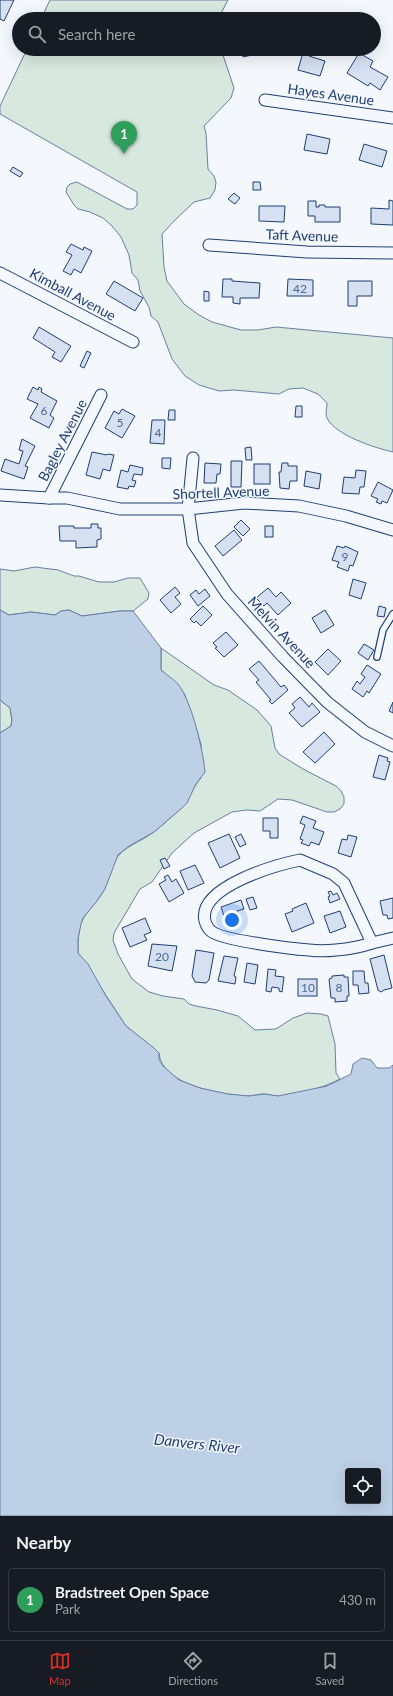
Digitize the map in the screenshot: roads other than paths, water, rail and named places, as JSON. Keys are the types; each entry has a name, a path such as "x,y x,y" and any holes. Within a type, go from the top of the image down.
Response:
{"street":[{"name":"Hayes Avenue","path":"266,100 393,118"},
{"name":"Taft Avenue","path":"209,245 307,252 393,252"},
{"name":"Kimball Avenue","path":"0,273 133,342"},
{"name":"Bagley Avenue","path":"49,498 101,395"},
{"name":"Melvin Avenue","path":"193,458 188,509 193,543 227,594 283,657 327,702 365,732 393,746"},
{"name":"Shortell Avenue","path":"0,495 67,498 120,509 188,509 244,503 299,506 346,516 393,530"},
{"path":"372,943 344,882 333,874 300,860 278,864 241,879 219,893 207,905 204,915 206,924 211,932 218,935 309,950 336,950 372,943 393,938"}],"lane":[{"path":"377,657 383,630 393,614"}],"water":[{"name":"Danvers River","path":"0,610 9,615 31,612 55,615 61,611 69,610 82,616 120,611 133,611 161,648 161,670 178,684 188,702 199,739 205,772 196,784 187,803 182,808 154,832 129,846 118,855 105,889 83,918 78,939 78,953 88,964 106,996 126,1026 159,1053 159,1060 163,1066 179,1080 200,1088 228,1094 249,1096 264,1094 278,1096 327,1086 351,1074 353,1064 362,1058 371,1060 377,1068 389,1068 393,1065 393,1516 0,1516 0,733 11,726 12,720 10,708 0,700"}],"place":[{"name":"Bradstreet Open Space","path":"124,154"}]}
